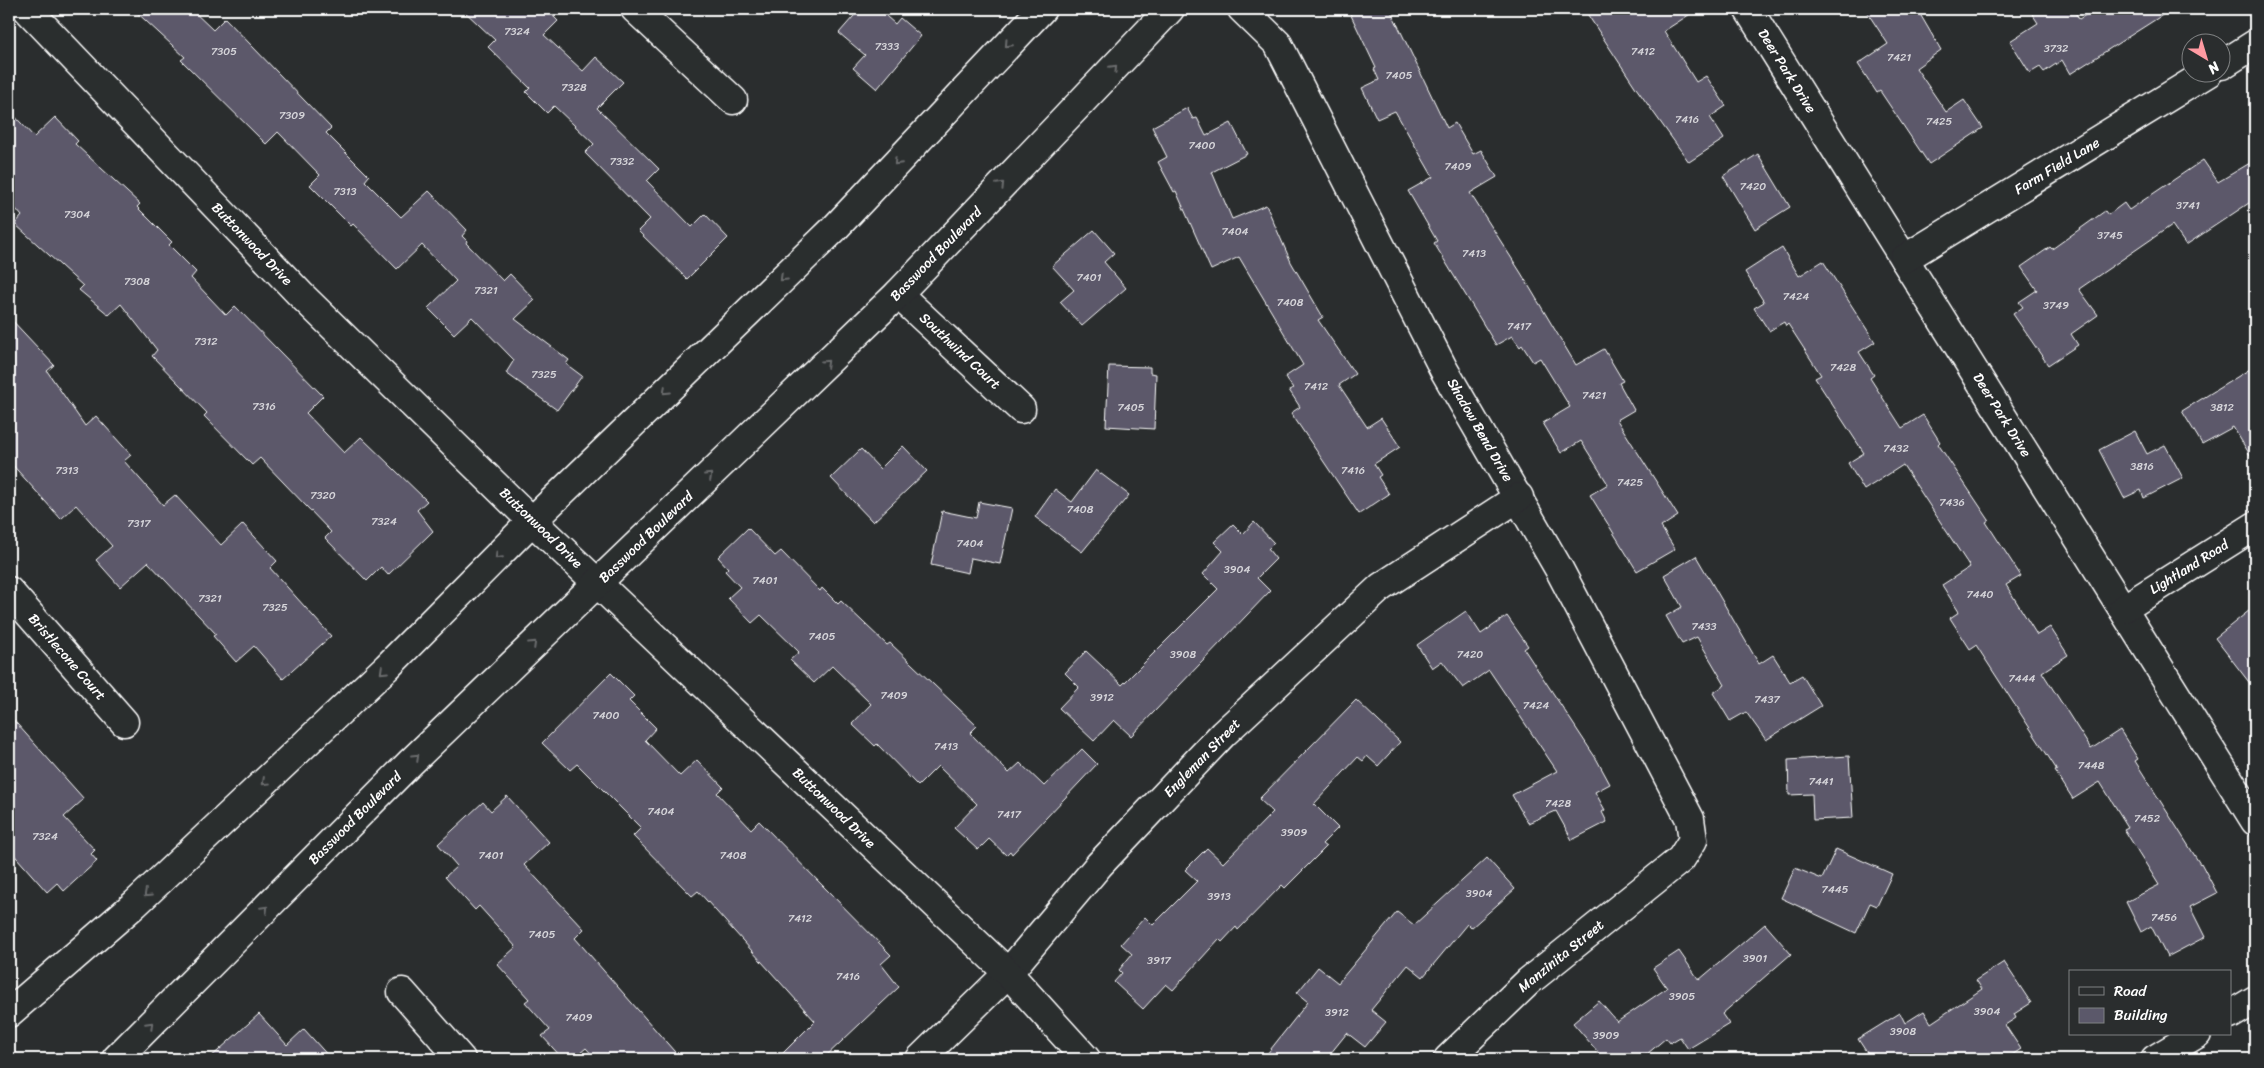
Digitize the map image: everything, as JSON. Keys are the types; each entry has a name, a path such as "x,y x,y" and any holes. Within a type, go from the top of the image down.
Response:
{"street":[{"name":"Buttonwood Drive","path":"27,9 300,294 532,521 1008,973 1086,1059"},
{"path":"635,9 733,100"},
{"path":"9,1013 175,868 388,667 532,521 834,229 1042,9"},
{"name":"Basswood Boulevard","path":"116,1059 410,762 898,294 1170,9"},
{"name":"Shadow Bend Drive","path":"1242,9 1278,44 1444,370 1519,497 1690,819 1693,840 1681,859"},
{"name":"Deer Park Drive","path":"1748,9 2255,821"},
{"path":"2232,59 2255,44"},
{"name":"Farm Field Lane","path":"1904,259 2194,82"},
{"name":"Southwind Court","path":"898,294 1022,409"},
{"name":"Engleman Street","path":"920,1059 1008,973 1099,866 1217,741 1374,593 1519,497"},
{"name":"Lightland Road","path":"2123,609 2255,526"},
{"name":"Bristlecone Court","path":"9,591 124,722"},
{"name":"Manzinita Street","path":"1448,1059 1528,981 1681,859"},
{"path":"402,992 462,1059"},
{"path":"2232,1014 2255,1000"},
{"path":"2155,1059 2194,1036"}],"building":[{"path":"133,9 191,9 213,30 225,18 331,128 326,133 369,176 365,181 401,217 429,191 467,230 462,236 467,241 466,243 503,281 510,274 535,300 515,319 569,360 566,364 582,376 557,410 506,373 514,360 472,317 454,334 428,308 456,281 422,245 397,269 353,224 351,226 310,185 320,175 278,132 266,144 181,60 185,57"},
{"path":"462,9 546,9 558,21 544,35 583,71 596,57 623,82 597,108 659,169 647,181 692,227 705,214 728,238 687,279 638,231 650,219 585,153 594,144 554,106 547,113 526,92 530,88 488,47 495,40"},
{"path":"860,9 878,9 895,24 900,18 921,36 877,89 853,68 865,55 839,33"},
{"path":"1348,9 1390,9 1447,128 1455,123 1473,154 1481,150 1497,177 1470,193 1576,365 1604,349 1623,381 1619,383 1634,410 1617,420 1678,516 1661,527 1675,549 1637,571 1590,495 1608,484 1581,441 1561,453 1543,423 1570,407 1540,358 1533,362 1522,345 1520,347 1512,336 1496,345 1434,243 1437,241 1408,191 1433,177 1395,111 1377,119 1362,88 1379,80 1374,69 1376,68"},
{"path":"1584,9 1698,9 1664,31 1696,82 1706,76 1726,106 1710,117 1724,139 1689,162 1636,88"},
{"path":"1865,9 1917,9 1941,50 1916,68 1946,112 1964,100 1983,128 1929,164 1880,91 1877,93 1858,64 1888,44"},
{"path":"2029,9 2073,9 2079,19 2096,9 2172,9 2070,74 2062,60 2044,72 2040,67 2030,73 2010,41 2038,23"},
{"path":"1187,108 1193,119 1197,118 1206,136 1231,123 1247,154 1212,172 1232,219 1266,205 1291,262 1323,317 1318,320 1355,374 1339,385 1367,427 1381,418 1400,447 1374,464 1381,475 1378,477 1389,494 1359,514 1291,413 1300,407 1289,390 1293,388 1285,377 1303,365 1239,257 1211,270 1176,191 1174,192 1158,162 1167,157 1152,127"},
{"path":"9,110 34,137 55,117 78,141 75,144 140,204 137,207 172,242 169,245 196,272 191,278 226,315 235,306 323,396 306,413 344,453 361,437 427,501 417,510 433,531 388,575 381,567 367,581 325,538 331,532 260,458 252,465 204,416 207,413 152,356 157,350 121,304 109,315 79,290 83,286 15,224 22,216 9,201"},
{"path":"1758,154 1790,207 1755,229 1723,176"},
{"path":"2203,160 2218,182 2255,160 2255,199 2186,245 2172,225 2079,289 2098,315 2071,334 2078,345 2048,365 2013,314 2023,307 2019,302 2037,290 2021,267 2050,247 2052,249 2105,211 2108,215 2124,203 2129,210"},
{"path":"1094,230 1114,253 1104,262 1126,288 1082,326 1060,302 1074,290 1052,266"},
{"path":"1782,248 1799,276 1823,261 1875,342 1859,352 1874,375 1870,378 1902,428 1923,415 1940,442 1938,444 1989,520 1986,522 2021,576 2006,585 2037,635 2050,627 2068,655 2042,672 2091,749 2120,730 2138,759 2135,761 2201,863 2217,893 2190,907 2205,937 2167,957 2151,926 2141,932 2126,902 2159,885 2124,829 2128,827 2100,782 2073,799 2055,771 2057,770 1976,645 1970,649 1950,618 1959,612 1942,585 1970,567 1903,465 1864,490 1848,463 1864,453 1815,378 1821,375 1788,324 1786,326 1784,322 1769,331 1754,308 1764,302 1745,272"},
{"path":"9,317 54,365 47,371 85,426 96,416 131,455 124,461 163,505 175,495 221,545 243,524 277,561 270,568 331,636 283,679 254,646 236,662 213,636 216,634 148,562 120,587 96,560 112,546 76,505 61,519 9,461"},
{"path":"1109,366 1150,367 1150,373 1156,374 1154,429 1106,426"},
{"path":"2255,366 2255,463 2233,427 2202,444 2182,411"},
{"path":"2135,431 2147,454 2165,445 2183,478 2144,498 2141,490 2124,498 2099,450"},
{"path":"903,446 927,471 873,522 831,478 861,449 880,469"},
{"path":"1096,470 1129,495 1082,552 1035,517 1055,489 1072,502"},
{"path":"979,502 1012,508 1000,564 971,558 968,573 931,565 942,511 976,518"},
{"path":"1254,522 1274,543 1268,549 1276,559 1257,578 1270,591 1131,736 1114,720 1094,741 1059,708 1079,687 1065,673 1086,651 1122,685 1218,589 1203,574 1223,551 1214,542 1233,524 1243,534"},
{"path":"748,528 775,556 781,551 820,591 822,588 838,604 841,601 887,645 890,643 977,726 970,733 1009,773 1020,763 1044,786 1082,749 1097,764 1012,854 1010,851 1006,855 989,839 978,850 954,828 977,804 938,766 918,786 877,744 875,746 852,724 871,704 832,666 814,683 790,660 799,652 761,615 752,623 728,598 740,587 725,571 728,568 718,557"},
{"path":"1696,556 1759,664 1773,655 1790,682 1802,675 1821,706 1766,740 1746,712 1730,721 1713,693 1725,685 1697,637 1682,644 1666,616 1682,607 1664,575"},
{"path":"2255,606 2255,690 2215,638"},
{"path":"1466,611 1481,634 1507,616 1528,646 1524,649 1597,760 1610,784 1595,792 1605,810 1602,812 1607,822 1572,840 1556,811 1528,823 1512,795 1557,771 1489,670 1463,688 1442,661 1432,668 1417,645"},
{"path":"611,673 634,696 629,701 656,728 645,740 680,776 697,760 723,787 717,793 751,829 759,821 891,955 881,964 899,987 823,1059 777,1059 815,1021 698,891 692,896 633,836 641,828 577,764 570,770 542,743"},
{"path":"1356,700 1400,742 1378,766 1367,756 1363,761 1358,757 1314,804 1338,828 1322,844 1326,847 1285,888 1282,885 1238,930 1236,927 1222,942 1219,939 1173,990 1166,984 1143,1009 1114,982 1122,973 1119,970 1132,954 1121,944 1145,917 1153,925 1197,881 1185,870 1207,848 1223,863 1273,812 1259,799"},
{"path":"9,715 84,799 64,817 95,850 91,854 97,861 64,891 57,883 47,892 9,849"},
{"path":"1849,756 1853,818 1813,820 1812,794 1789,795 1788,760"},
{"path":"507,796 549,842 524,865 584,929 575,938 681,1059 596,1059 586,1048 573,1059 563,1059 542,1036 550,1030 525,1002 529,999 497,964 516,947 479,906 475,910 445,877 457,866 438,844 483,802 491,811"},
{"path":"1836,849 1892,874 1877,906 1870,903 1856,933 1781,898 1795,868 1822,879"},
{"path":"1487,858 1515,889 1471,928 1467,924 1423,977 1408,965 1371,1010 1386,1022 1365,1047 1347,1033 1326,1059 1263,1059 1308,1002 1297,993 1318,967 1338,983 1397,912 1414,925"},
{"path":"1765,924 1791,954 1722,1014 1729,1024 1688,1049 1680,1037 1670,1043 1666,1038 1641,1059 1604,1059 1573,1023 1599,1001 1617,1022 1667,988 1653,968 1679,951 1699,980"},
{"path":"2004,962 2031,1003 2014,1014 2016,1018 2005,1025 2021,1049 2006,1059 1871,1059 1858,1039 1900,1013 1905,1023 1924,1011 1931,1023 1982,989 1976,980"},
{"path":"259,1014 287,1045 304,1029 331,1059 209,1059"}]}
